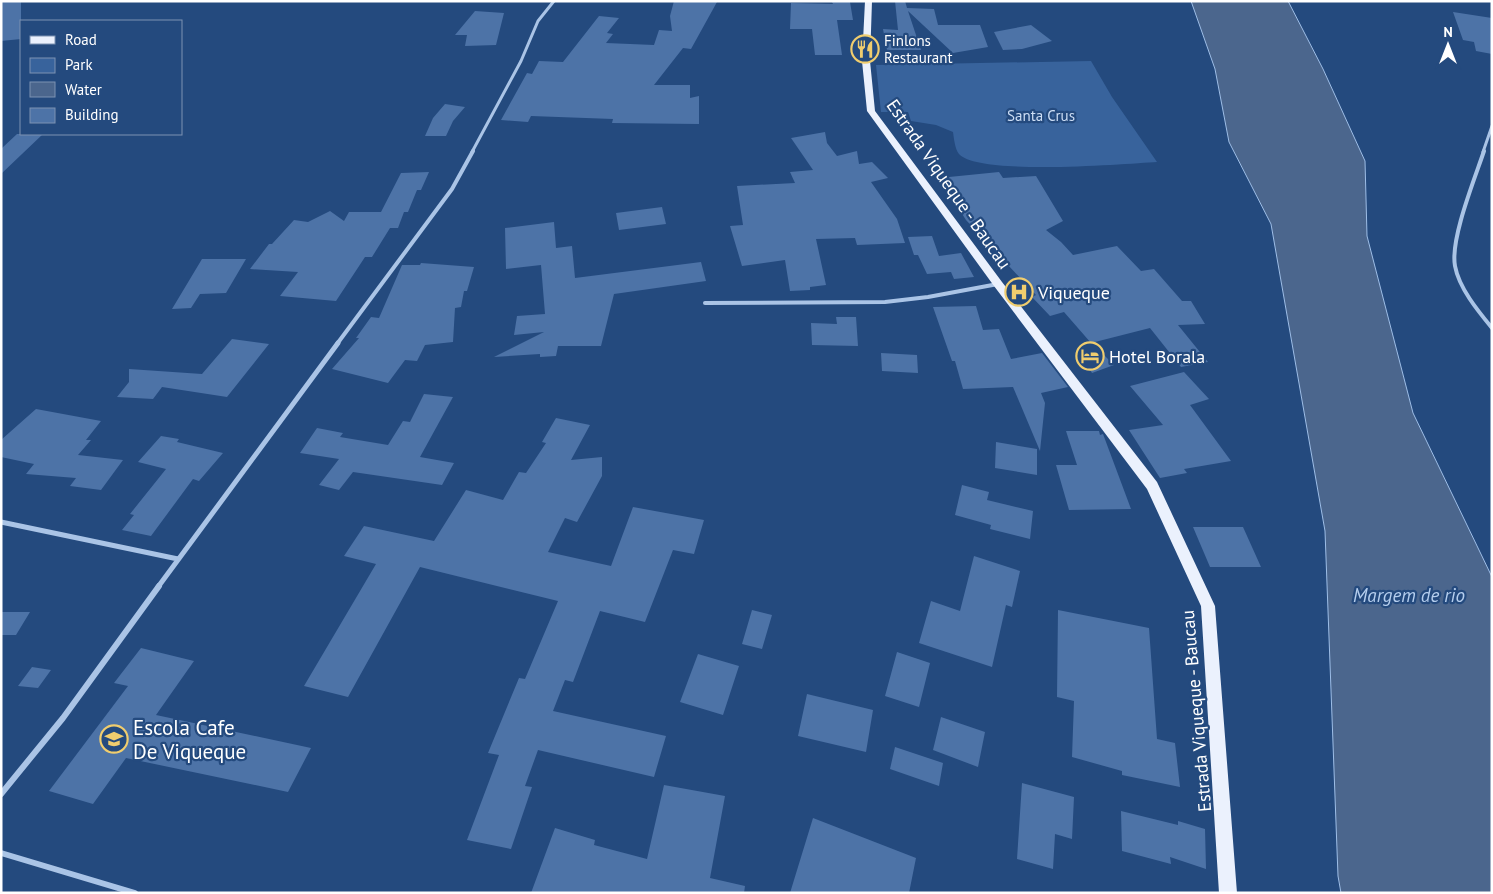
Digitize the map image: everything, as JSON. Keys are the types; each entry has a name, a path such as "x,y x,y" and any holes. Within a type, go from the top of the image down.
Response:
{"main road":[{"name":"Estrada Viqueque - Baucau","path":"869,1 866,61 871,111 998,284 1152,486 1208,606 1228,893"}],"street":[{"path":"1,794 63,718 178,559 452,189 522,60 538,21 554,1"},
{"path":"1492,126 1466,207 1455,248 1454,265 1485,320 1492,328"},
{"path":"705,303 812,304 886,302 998,284"},
{"path":"1,522 178,559"},
{"path":"1,853 135,893"}],"green space":[{"name":"Santa Crus","path":"1091,61 1112,97 1157,162 1053,167 994,165 972,161 959,154 953,132 936,125 911,121 908,112 881,112 876,65"}],"water":[{"name":"Margem de rio","path":"1191,1 1288,1 1323,69 1365,161 1367,236 1413,413 1492,577 1492,893 1341,893 1338,876 1325,531 1271,224 1229,142 1215,69"}],"building":[{"path":"21,1 20,39 1,41 1,2"},
{"path":"674,1 717,2 691,49 683,48 654,85 690,85 690,98 699,96 699,124 612,123 613,119 531,116 528,122 501,120 527,73 532,74 539,61 563,62 599,16 619,18 607,33 613,34 606,43 654,45 659,30 672,31 670,16"},
{"path":"895,1 905,1 907,8 934,9 938,25 980,25 988,47 953,53 908,11 921,50 887,50 883,29 898,30"},
{"path":"832,2 850,2 853,20 837,20 842,55 815,55 812,29 790,29 791,3 833,4"},
{"path":"475,11 504,13 496,45 465,46 467,35 455,35"},
{"path":"1453,12 1492,18 1492,54 1476,51 1474,42 1463,40"},
{"path":"1031,25 1052,41 1022,49 1003,50 994,32"},
{"path":"445,104 465,107 453,121 446,136 425,136 433,118"},
{"path":"825,132 827,143 837,156 857,151 859,164 872,162 888,178 871,182 897,219 905,243 857,245 855,238 816,239 826,285 810,287 810,290 790,291 785,260 742,266 730,226 743,225 737,186 795,183 790,172 813,170 791,138"},
{"path":"17,134 42,135 1,174 1,149"},
{"path":"429,172 421,190 417,190 408,212 404,212 398,228 390,228 372,257 365,257 336,301 280,296 298,272 250,269 269,244 272,244 294,220 308,222 330,211 344,221 349,212 381,212 401,173"},
{"path":"999,172 1003,178 1036,176 1063,221 1046,230 1073,255 1117,246 1141,271 1154,269 1182,301 1191,301 1205,324 1178,325 1208,362 1181,367 1150,328 1091,343 1064,312 1050,316 1032,297 1036,295 966,220 939,178"},
{"path":"662,207 666,224 619,230 616,213"},
{"path":"554,222 556,248 572,246 575,278 701,262 706,281 614,294 601,346 558,346 556,356 540,357 540,354 494,357 544,332 514,335 517,316 545,314 541,265 506,269 505,228"},
{"path":"932,236 939,256 961,253 974,277 954,279 951,272 927,274 918,255 914,255 908,237"},
{"path":"202,259 246,259 226,293 200,294 191,308 172,309"},
{"path":"421,263 474,267 467,291 464,291 461,307 455,308 453,342 425,345 417,361 405,360 388,383 332,369 359,338 356,338 371,317 379,318 402,265 420,265"},
{"path":"976,306 983,330 999,329 1011,359 1042,353 1068,387 1041,393 1045,403 1040,451 1013,387 963,389 955,361 952,361 933,307"},
{"path":"836,317 856,317 858,346 812,345 811,323 837,324"},
{"path":"232,339 269,344 227,397 162,387 153,399 117,397 129,382 129,369 202,374"},
{"path":"1099,350 1114,365 1092,373 1081,355"},
{"path":"881,353 917,355 918,373 882,371"},
{"path":"1184,372 1209,399 1190,405 1231,461 1184,469 1187,473 1160,478 1129,430 1163,425 1130,386"},
{"path":"424,394 453,397 420,457 454,463 442,485 353,472 339,490 319,485 339,459 300,453 317,428 343,433 340,437 388,445 403,421 410,422"},
{"path":"36,409 101,421 86,440 91,440 78,455 123,460 101,490 70,486 76,478 26,474 34,464 1,457 1,440"},
{"path":"556,418 590,425 571,460 602,457 602,476 577,522 565,518 548,552 611,566 633,507 704,520 694,554 673,550 645,622 600,611 573,682 565,680 553,711 666,736 654,777 538,750 525,786 532,787 511,849 467,840 499,755 488,753 519,678 525,679 558,601 420,567 348,697 304,686 376,564 344,556 364,526 434,541 466,490 503,500 519,472 526,473 546,443 542,442"},
{"path":"1066,431 1099,431 1100,435 1103,434 1131,509 1069,510 1056,465 1077,465"},
{"path":"161,436 179,439 177,442 223,453 199,481 193,479 151,536 122,530 134,515 130,514 166,469 138,462"},
{"path":"996,442 1037,449 1037,475 995,468"},
{"path":"962,485 989,492 987,500 1033,511 1030,539 990,529 991,525 955,515"},
{"path":"1193,527 1243,527 1261,567 1210,567"},
{"path":"974,556 1020,571 1012,607 1006,605 992,667 919,643 931,601 960,611"},
{"path":"752,610 772,615 762,649 742,644"},
{"path":"1058,610 1149,628 1157,739 1175,743 1180,787 1122,775 1122,771 1072,757 1074,701 1057,697"},
{"path":"1,612 30,612 16,635 1,635"},
{"path":"141,648 194,661 156,715 311,748 288,792 126,758 93,804 49,791 128,686 114,683"},
{"path":"897,652 930,663 919,707 885,696"},
{"path":"698,654 739,666 723,715 680,702"},
{"path":"32,667 51,670 38,688 18,686"},
{"path":"807,694 873,710 866,752 798,736"},
{"path":"941,717 985,732 978,767 933,750"},
{"path":"895,747 943,763 939,786 890,769"},
{"path":"1022,783 1074,797 1072,839 1055,834 1053,869 1017,859"},
{"path":"664,785 725,796 710,878 745,886 744,893 531,893 555,828 595,840 594,845 647,859"},
{"path":"1121,811 1178,825 1178,821 1205,829 1206,869 1170,857 1171,864 1122,851"},
{"path":"813,818 916,858 909,893 790,893"}],"place":[{"name":"Finlons Restaurant","path":"865,49"},
{"name":"Viqueque","path":"1019,292"},
{"name":"Hotel Borala","path":"1090,356"},
{"name":"Escola Cafe De Viqueque","path":"114,739"}]}
